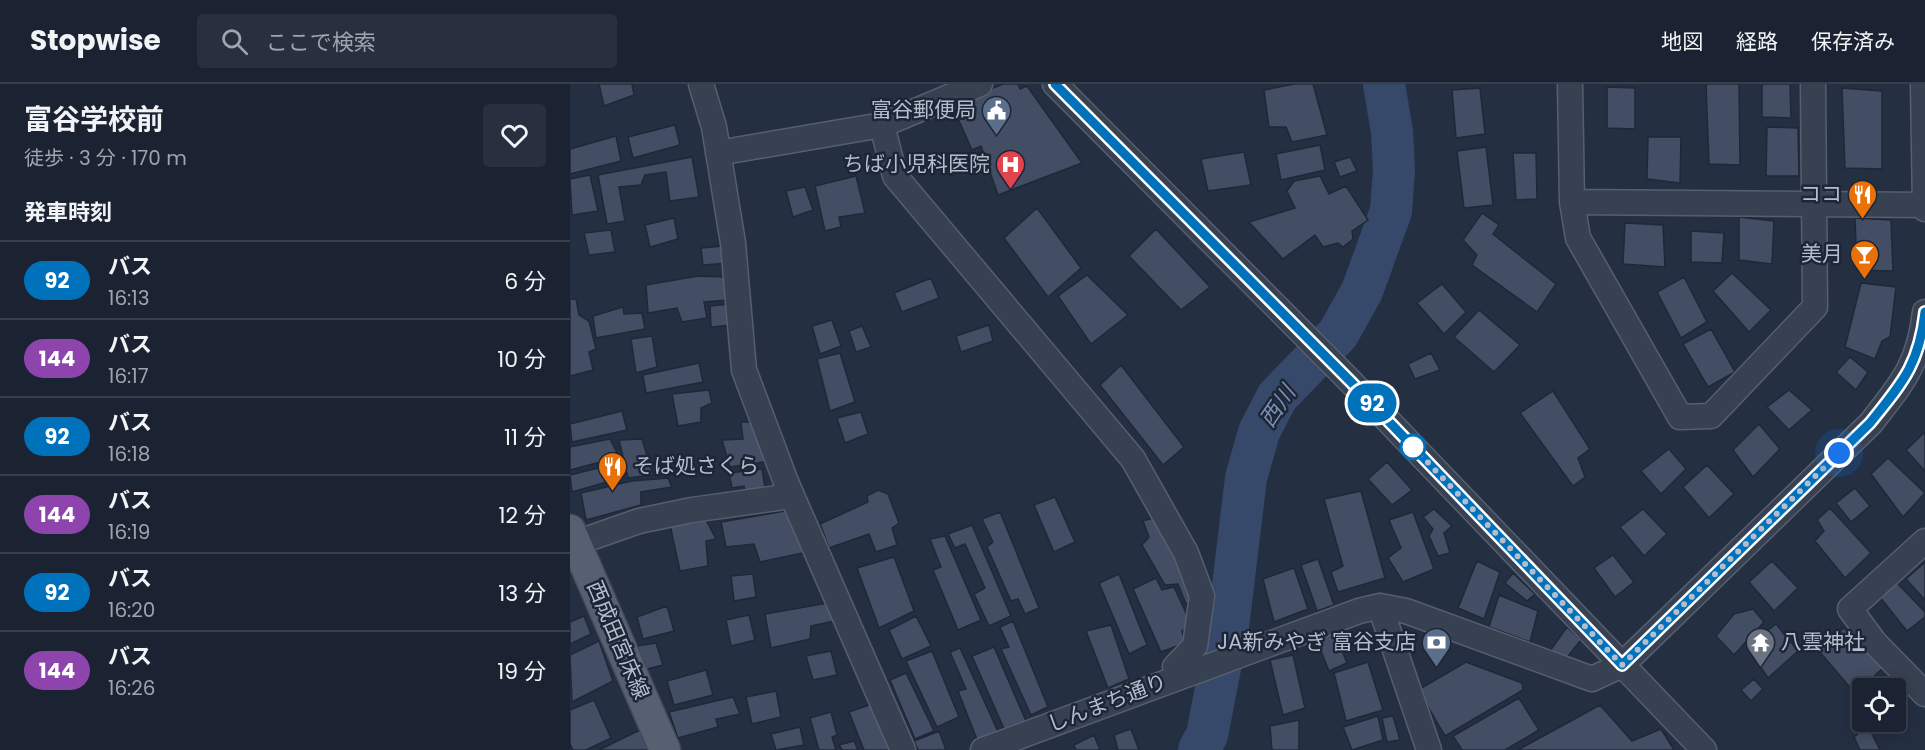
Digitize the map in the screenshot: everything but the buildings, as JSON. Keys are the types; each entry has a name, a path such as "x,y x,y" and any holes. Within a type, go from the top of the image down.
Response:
{"main road":[{"name":"西成田宮床線","path":"573,536 665,750"}],"street":[{"path":"701,84 718,153 733,243 744,370 792,496 903,750"},
{"path":"718,153 882,125 980,84"},
{"path":"1055,84 1351,382 1704,750"},
{"path":"1570,84 1572,202 1578,238 1680,417 1711,416 1815,308 1813,84"},
{"path":"1572,202 1925,207 1923,84"},
{"path":"882,125 895,176 1133,459 1186,553 1202,596 1195,646 1175,668 1187,674"},
{"path":"1429,750 1380,606 1406,611 1592,679 1622,665 1870,423 1904,381 1917,356 1925,312"},
{"path":"573,536 692,510 792,496"},
{"path":"1925,541 1850,609 1875,643 1925,694"},
{"name":"しんまち通り","path":"983,750 1359,611 1380,606"}],"waterway":[{"name":"西川","path":"1199,750 1207,735 1228,627 1246,478 1259,432 1277,397 1338,334 1362,291 1391,211 1394,170 1392,132 1384,84"}],"bus line":[{"name":"92","path":"1055,84 1351,382 1622,665 1870,423 1904,381 1917,356 1925,312"}],"place":[{"name":"富谷郵便局","path":"997,136"},
{"name":"ちば小児科医院","path":"1011,190"},
{"name":"ココ","path":"1863,220"},
{"name":"美月","path":"1864,280"},
{"name":"そば処さくら","path":"612,492"},
{"name":"JA新みやぎ 富谷支店","path":"1437,668"},
{"name":"八雲神社","path":"1760,668"}],"route":[{"path":"1413,447 1622,665 1839,453"}]}
